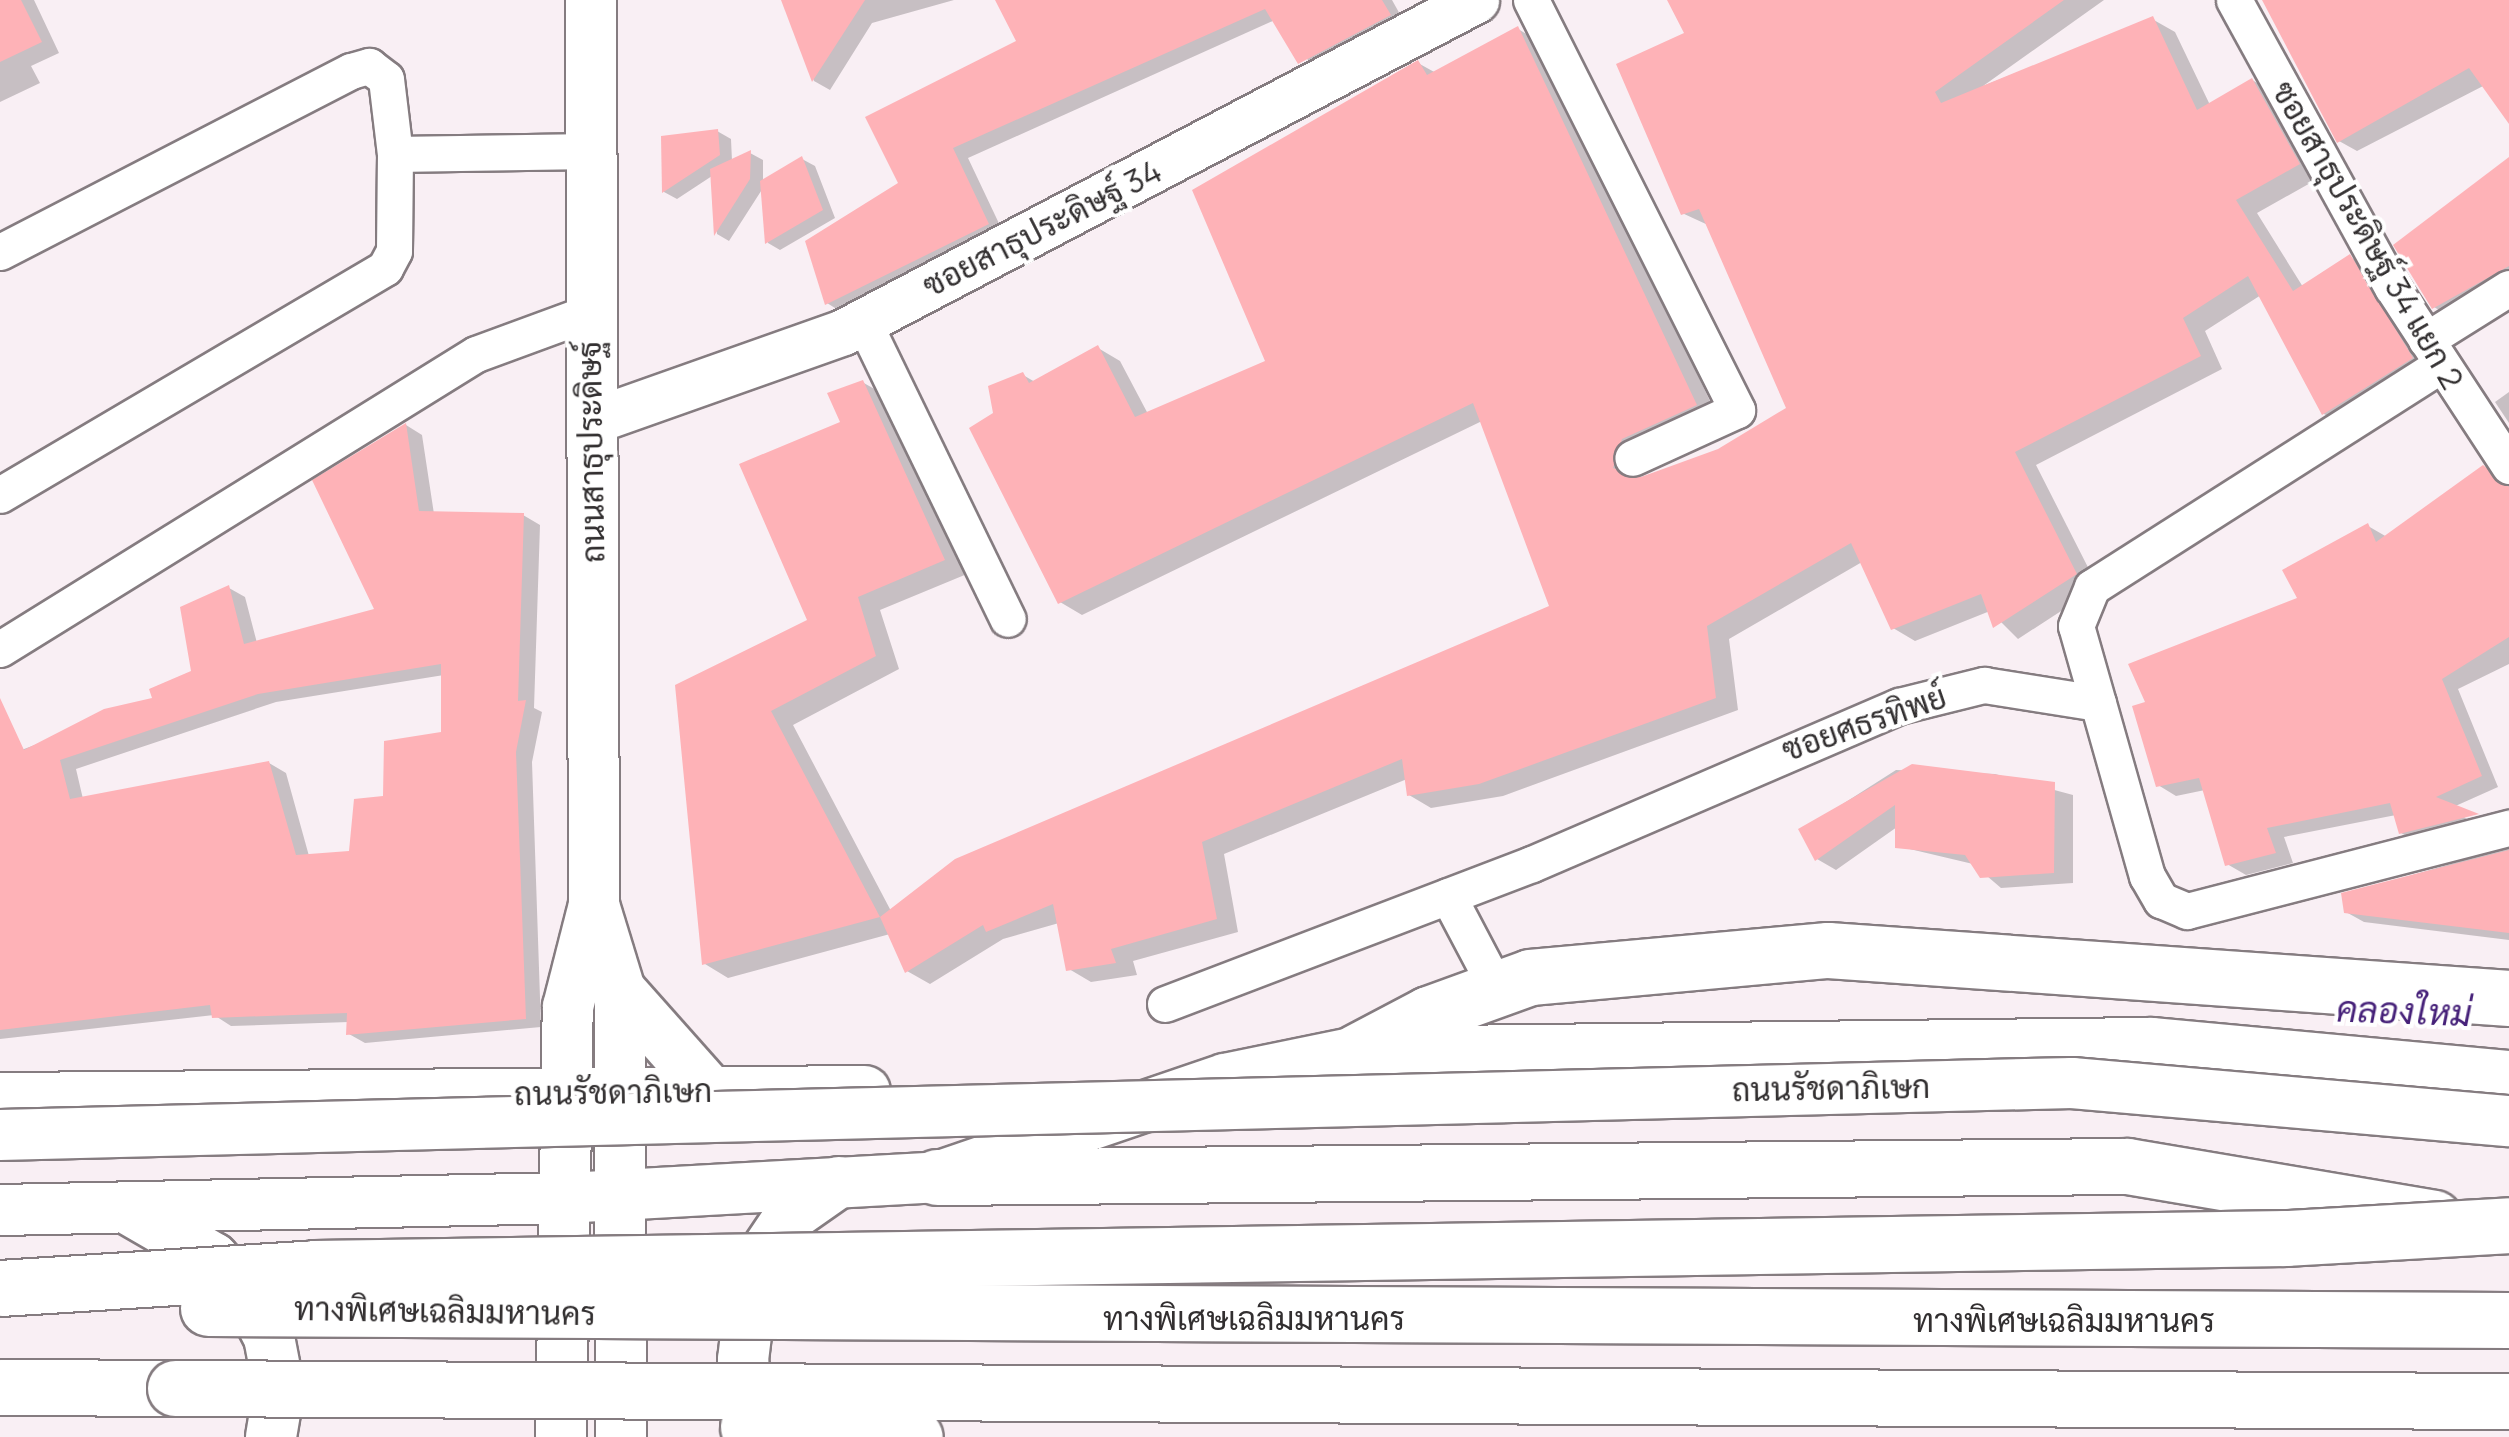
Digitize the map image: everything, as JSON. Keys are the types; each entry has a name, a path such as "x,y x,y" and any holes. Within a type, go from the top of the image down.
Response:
{"highway":[{"path":"1356,1052 1530,977 1828,950 2324,988 2509,998"},
{"path":"936,1177 2127,1166 2509,1228"},
{"path":"0,1288 354,1267 2286,1238 2509,1228"},
{"name":"ทางพิเศษเฉลิมมหานคร","path":"0,1305 2509,1320"},
{"path":"0,1387 2509,1400"},
{"path":"174,1388 915,1437"}],"main road":[{"name":"ถนนสาธุประดิษฐ์","path":"561,1437 568,1007 594,905 591,0"},
{"name":"ถนนสาธุประดิษฐ์","path":"594,905 620,990 621,1437"},
{"path":"620,990 708,1089"},
{"path":"490,1094 536,1065 568,1007"},
{"name":"ถนนรัชดาภิเษก","path":"0,1210 566,1198 936,1177 1225,1079 1356,1052 2152,1043 2509,1076"},
{"name":"ถนนรัชดาภิเษก","path":"5,1111 708,1089 944,1092 1225,1079"},
{"name":"ถนนรัชดาภิเษก","path":"5,1111 2072,1083 2509,1121"},
{"path":"753,1437 742,1360 754,1269 789,1217 839,1182"},
{"path":"125,1207 213,1258 246,1295 268,1337 279,1389 271,1437"}],"street":[{"name":"ซอยสาธุประดิษฐ์ 34","path":"592,421 863,321 1476,0"},
{"path":"1531,0 1736,410 1632,458"},
{"name":"ซอยสาธุประดิษฐ์ 34 แยก 2","path":"2234,0 2434,352 2509,466"},
{"path":"0,252 368,66 386,79 395,154 394,251 385,268 0,496"},
{"path":"395,154 591,151"},
{"path":"2509,288 2434,352 2092,586 2076,626 2147,876 2161,900 2187,910 2509,828"},
{"path":"0,649 476,354 590,312"},
{"path":"863,321 1008,619"},
{"name":"ซอยศธรทิพย์","path":"1165,1004 1448,896 1899,706 1984,685 2098,703"},
{"path":"1448,896 1496,989"}],"building":[{"path":"0,0 21,0 42,42 0,62"},
{"path":"781,0 865,0 812,82"},
{"path":"995,0 1382,0 1391,15 1298,64 1265,9 953,148 989,224 825,305 805,241 898,183 865,117 1016,41"},
{"path":"1667,0 2064,0 1935,92 1941,103 2153,16 2197,110 2252,78 2300,164 2236,200 2293,291 2350,254 2413,358 2322,415 2248,276 2183,318 2201,356 2015,452 2077,574 1993,628 1981,594 1891,630 1851,543 1707,626 1716,698 1479,784 1407,796 1402,759 1202,842 1217,919 1111,949 1116,963 1066,971 1053,904 986,932 983,925 905,973 880,917 955,859 1549,606 1473,403 1058,604 969,428 993,413 988,386 1023,372 1029,383 1098,345 1135,417 1265,361 1192,190 1418,60 1427,75 1518,26 1697,405 1622,439 1613,468 1641,477 1718,449 1786,408 1699,209 1681,215 1616,64 1684,33"},
{"path":"2262,0 2509,0 2509,124 2469,68 2337,143"},
{"path":"718,129 720,155 662,193 661,136"},
{"path":"751,150 750,179 714,236 710,169"},
{"path":"802,156 823,210 765,244 760,181"},
{"path":"2509,157 2509,266 2432,309 2393,245"},
{"path":"863,380 945,560 858,597 876,656 771,711 880,917 702,965 675,685 807,620 739,464 840,422 827,393"},
{"path":"406,423 419,511 524,513 518,701 526,700 516,752 526,1019 346,1035 347,1013 212,1018 210,1005 0,1030 0,698 24,750 104,709 152,698 149,689 191,671 180,607 229,585 244,644 374,609 312,480","holes":["441,664 441,732 384,741 383,796 354,799 349,851 296,855 269,761 70,799 60,760 258,694"]},
{"path":"2483,465 2509,487 2509,637 2442,679 2482,776 2436,797 2479,814 2399,834 2390,803 2267,828 2276,853 2225,866 2199,778 2156,787 2132,706 2145,702 2128,664 2297,598 2282,570 2368,523 2376,542"},
{"path":"1912,764 2055,782 2054,873 1980,878 1965,855 1895,848 1895,805 1815,861 1798,829"},
{"path":"2509,850 2509,933 2344,913 2341,893"}],"water label":[{"name":"คลองใหม่","path":"2404,1011"}]}
